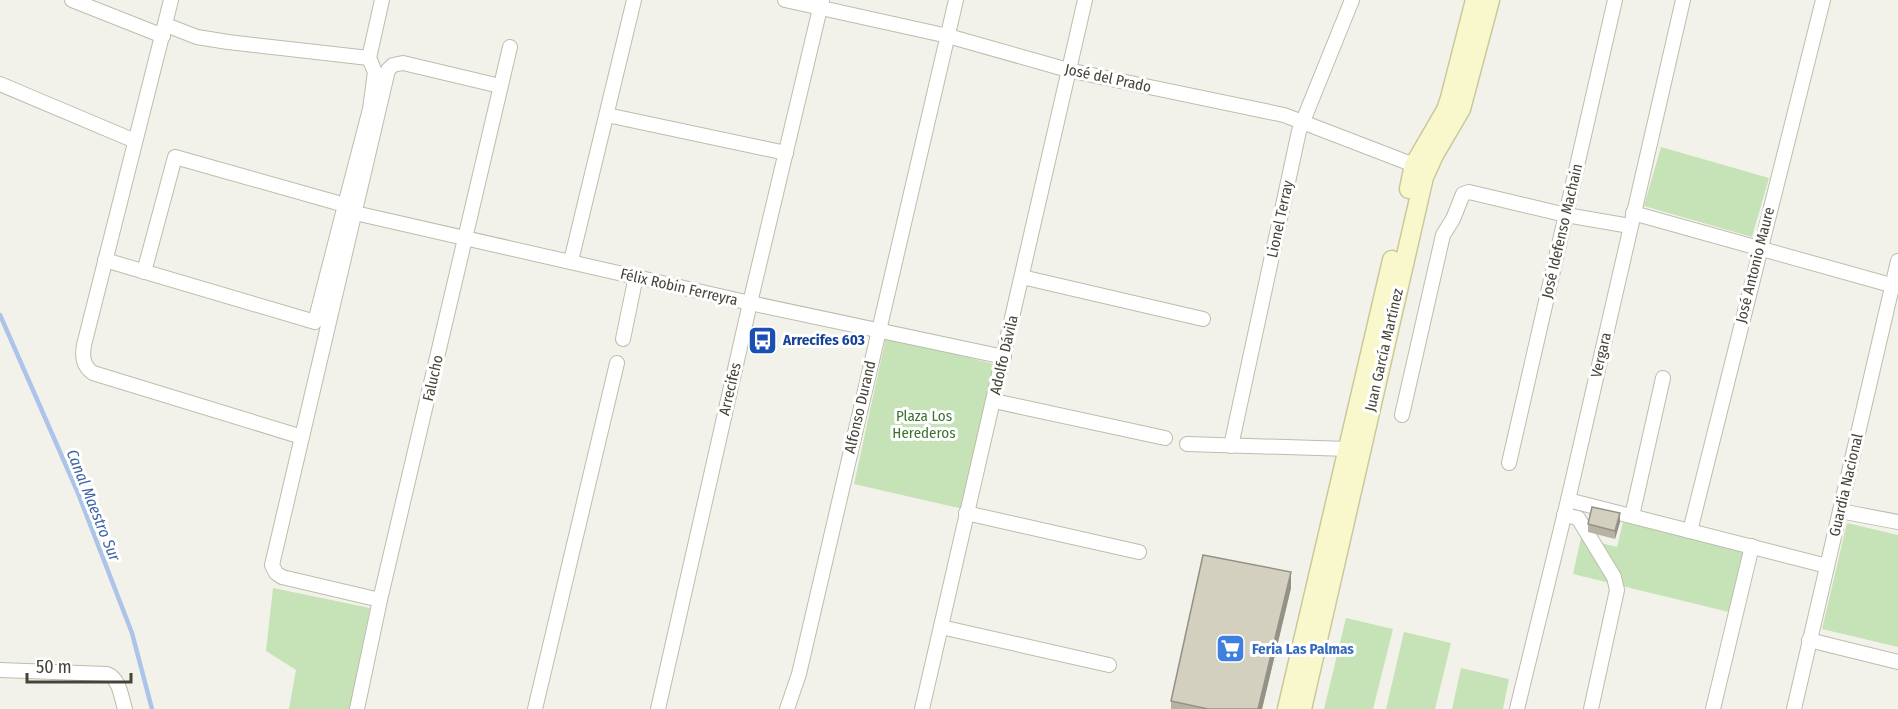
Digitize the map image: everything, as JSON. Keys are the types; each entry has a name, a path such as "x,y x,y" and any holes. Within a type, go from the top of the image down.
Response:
{"main road":[{"name":"Juan García Martínez","path":"1287,709 1348,449 1421,166 1450,98 1475,0"},
{"name":"Juan García Martínez","path":"1302,709 1421,166 1461,110 1490,0"}],"street":[{"path":"72,0 164,30 197,37 369,58"},
{"path":"171,0 84,345 83,360 88,370 93,373 302,437"},
{"path":"380,600 282,578 272,565 302,437 370,109 375,72 369,58 382,0"},
{"path":"571,261 634,0"},
{"name":"José del Prado","path":"785,0 821,4 948,36 1068,70 1284,115 1421,166"},
{"name":"Alfonso Durand","path":"787,709 799,674 956,0"},
{"name":"Adolfo Dávila","path":"922,709 1085,0"},
{"name":"Lionel Terray","path":"1231,446 1302,121 1352,0"},
{"name":"José Idefenso Machain","path":"1509,463 1615,0"},
{"name":"Vergara","path":"1517,709 1568,500 1683,0"},
{"name":"José Antonio Maure","path":"1690,531 1823,0"},
{"name":"Arrecifes","path":"658,709 750,303 821,4"},
{"name":"Falucho","path":"357,709 380,600 510,47"},
{"path":"105,260 315,322 350,209 388,70 393,65 403,63 500,86"},
{"path":"0,84 135,141"},
{"path":"607,115 786,153"},
{"name":"Félix Robin Ferreyra","path":"144,272 175,157 350,209 466,237 750,303 1004,357"},
{"path":"1402,415 1443,234 1453,219 1463,194 1469,192 1566,215 1632,219 1759,249 1895,286"},
{"name":"Guardia Nacional","path":"1794,709 1895,286 1898,261"},
{"path":"622,339 636,276"},
{"path":"1022,277 1203,319"},
{"path":"535,709 617,363"},
{"path":"1632,516 1663,378"},
{"path":"994,401 1165,438"},
{"path":"1187,444 1348,449"},
{"path":"1568,500 1827,566"},
{"path":"1840,511 1898,522"},
{"path":"966,513 1139,552"},
{"path":"1564,515 1578,518 1614,577 1617,590 1591,709"},
{"path":"1713,709 1752,546"},
{"path":"941,627 1109,665"},
{"path":"1809,639 1898,662"},
{"path":"0,670 112,675 117,682 125,709"}],"green space":[{"path":"1661,147 1769,178 1752,237 1644,206"},
{"name":"Plaza Los Herederos","path":"886,337 994,364 963,509 854,484"},
{"path":"1623,522 1748,551 1733,613 1573,574 1581,538 1617,547"},
{"path":"1847,523 1898,535 1898,647 1822,629"},
{"path":"273,588 370,608 350,709 289,709 296,670 266,651"},
{"path":"1346,618 1393,629 1373,709 1324,709"},
{"path":"1404,632 1451,643 1435,709 1386,709"},
{"path":"1461,668 1509,679 1503,709 1452,709"}],"building":[{"path":"1592,507 1620,513 1615,531 1588,524"},
{"name":"Feria Las Palmas","path":"1203,555 1291,572 1258,709 1208,709 1171,701"}],"waterway":[{"name":"Canal Maestro Sur","path":"0,315 78,493 132,633 152,709"}],"place":[{"name":"Arrecifes 603","path":"762,340"},
{"name":"Feria Las Palmas","path":"1231,649"}]}
